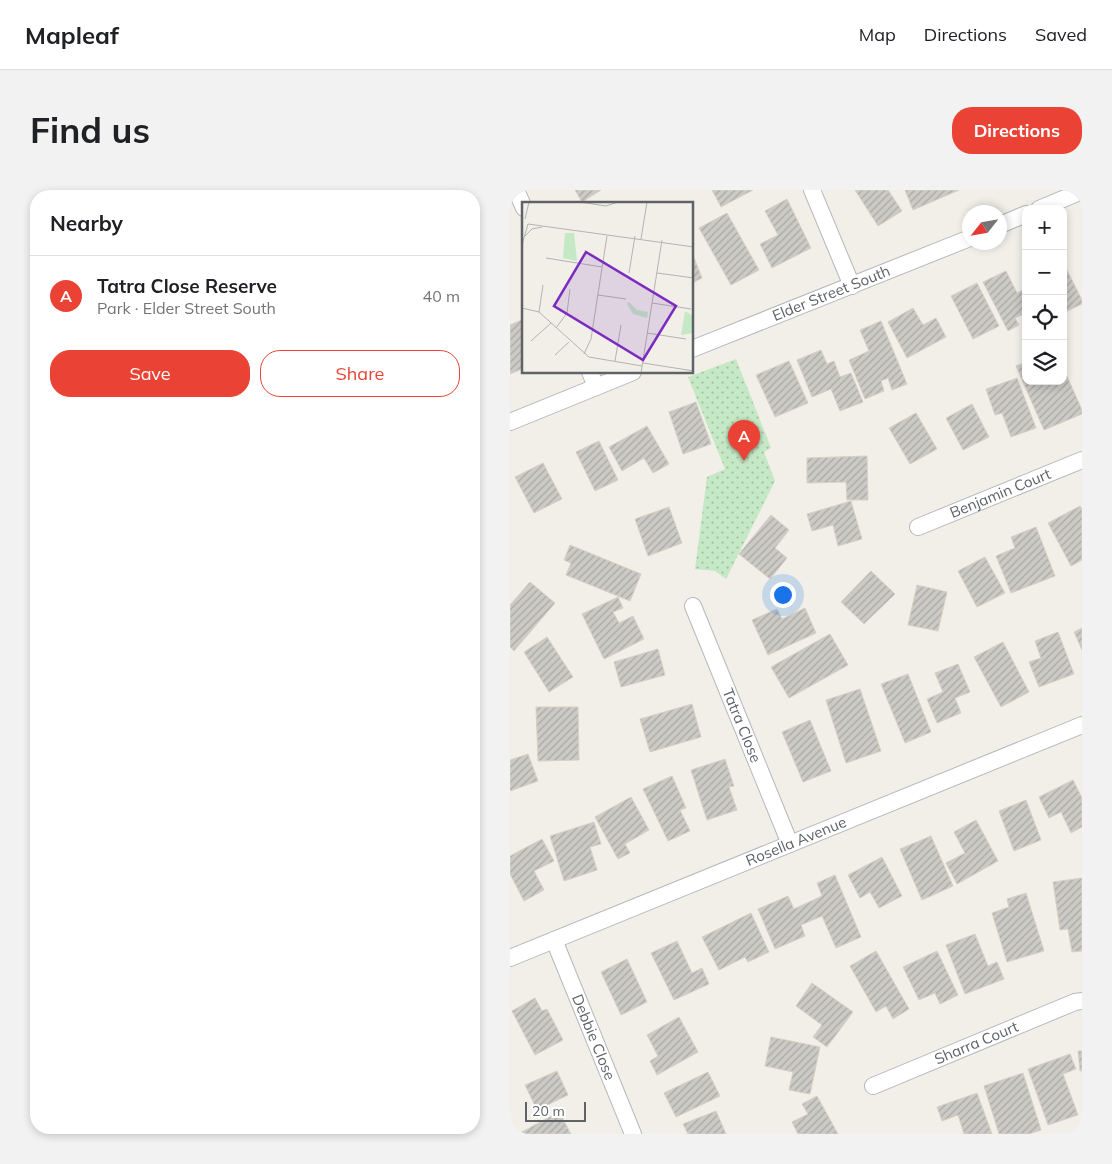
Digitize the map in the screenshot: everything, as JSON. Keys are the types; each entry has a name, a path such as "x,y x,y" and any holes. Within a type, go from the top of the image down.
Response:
{"street":[{"path":"516,190 522,204"},
{"path":"812,190 852,286"},
{"path":"1049,205 1082,191"},
{"path":"1007,222 1022,216"},
{"name":"Elder Street South","path":"694,348 962,241"},
{"path":"510,422 593,380 624,374"},
{"name":"Benjamin Court","path":"918,527 1082,460"},
{"name":"Tatra Close","path":"693,606 790,844"},
{"name":"Rosella Avenue","path":"510,958 1082,725"},
{"name":"Debbie Close","path":"554,940 633,1134"},
{"name":"Sharra Court","path":"872,1086 1075,1002 1082,1001"}],"green space":[{"path":"736,359 771,448 764,452 775,481 726,579 715,571 695,569 707,477 725,469 688,377"}],"building":[{"path":"575,190 601,190 582,202"},
{"path":"712,190 753,190 721,207"},
{"path":"855,190 888,190 902,211 878,226"},
{"path":"905,190 959,190 913,210"},
{"path":"787,199 811,248 772,268 760,244 778,235 765,211"},
{"path":"727,213 759,270 731,285 699,228"},
{"path":"694,258 702,278 694,282"},
{"path":"1067,270 1082,300 1082,304 1067,311"},
{"path":"1006,271 1017,293 1022,290 1022,315 1015,318 1019,325 1008,331 983,282"},
{"path":"977,283 999,326 973,339 951,296"},
{"path":"913,308 923,325 936,318 946,337 907,358 888,322"},
{"path":"522,320 522,369 510,374 510,325"},
{"path":"881,321 907,384 892,390 888,378 881,381 884,391 865,399 849,360 869,351 860,330"},
{"path":"821,350 827,364 834,361 840,377 851,373 863,402 840,411 831,389 812,397 797,360"},
{"path":"789,361 808,403 775,417 756,375"},
{"path":"1022,364 1022,380 1016,366"},
{"path":"1067,376 1082,414 1044,430 1024,385 1067,385"},
{"path":"1017,378 1036,428 1011,437 1002,413 995,415 986,389"},
{"path":"696,402 711,444 683,454 669,412"},
{"path":"972,404 989,437 963,450 946,418"},
{"path":"916,413 937,449 910,464 889,428"},
{"path":"647,426 669,464 653,473 644,458 622,471 609,447"},
{"path":"599,441 618,480 595,491 576,452"},
{"path":"867,456 868,500 847,500 846,482 807,483 807,458"},
{"path":"543,463 562,499 534,513 515,477"},
{"path":"851,501 862,539 838,546 833,525 812,531 807,514"},
{"path":"1080,506 1082,509 1082,560 1071,566 1048,523"},
{"path":"669,507 682,543 648,556 635,519"},
{"path":"771,515 789,530 775,548 787,558 770,579 739,554"},
{"path":"1036,527 1055,576 1011,593 996,556 1015,548 1011,537"},
{"path":"570,545 641,574 630,601 566,575 571,563 564,560"},
{"path":"985,557 1005,593 977,607 958,571"},
{"path":"871,571 895,594 864,624 841,602"},
{"path":"530,582 555,603 514,651 510,647 510,605"},
{"path":"917,585 947,592 938,631 908,625"},
{"path":"618,597 623,608 613,612 619,623 633,616 644,639 604,659 582,614"},
{"path":"805,608 816,633 768,655 752,620 777,609 782,619"},
{"path":"1082,628 1082,650 1074,632"},
{"path":"1058,632 1074,674 1039,687 1029,662 1041,658 1035,641"},
{"path":"830,634 848,665 789,698 771,667"},
{"path":"547,637 573,677 549,692 524,652"},
{"path":"1003,642 1029,692 1001,707 974,657"},
{"path":"658,649 665,675 621,687 614,662"},
{"path":"958,664 970,692 955,698 961,713 937,723 927,699 943,692 935,673"},
{"path":"908,674 931,732 905,743 881,684"},
{"path":"860,689 881,751 846,763 826,700"},
{"path":"692,704 701,737 650,752 640,719"},
{"path":"536,707 578,707 579,760 538,761"},
{"path":"810,720 831,771 803,782 782,732"},
{"path":"528,754 538,781 510,791 510,760"},
{"path":"725,759 734,786 729,787 737,810 707,820 691,770"},
{"path":"672,776 686,808 680,810 690,831 668,841 643,789"},
{"path":"1073,780 1082,798 1082,827 1071,833 1061,812 1049,818 1039,797"},
{"path":"631,797 649,830 625,844 630,853 618,859 595,817"},
{"path":"1026,800 1041,840 1014,851 999,811"},
{"path":"976,820 998,861 957,884 946,863 965,853 954,832"},
{"path":"594,822 601,844 590,847 597,870 564,881 550,836"},
{"path":"931,836 953,886 922,900 900,849"},
{"path":"542,839 554,861 534,871 544,890 524,901 510,874 510,856"},
{"path":"882,857 902,896 879,908 870,892 860,898 848,875"},
{"path":"835,875 861,937 836,948 822,916 801,925 805,936 775,949 758,909 788,896 794,909 822,896 817,883"},
{"path":"1082,878 1082,951 1072,952 1068,929 1060,930 1053,882"},
{"path":"1026,893 1044,951 1007,962 992,913 1009,907 1007,899"},
{"path":"751,913 769,952 748,962 745,957 719,970 702,937"},
{"path":"975,934 988,966 997,962 1004,979 965,994 946,945"},
{"path":"677,941 692,973 702,968 709,984 674,1000 651,953"},
{"path":"876,951 909,1009 893,1019 886,1006 876,1012 850,966"},
{"path":"937,951 958,995 940,1004 935,993 919,1000 903,967"},
{"path":"627,959 647,1002 621,1015 601,972"},
{"path":"812,983 853,1012 827,1047 813,1037 822,1025 796,1006"},
{"path":"535,998 542,1011 547,1009 563,1040 535,1055 512,1011"},
{"path":"679,1017 698,1052 657,1075 650,1061 658,1056 647,1035"},
{"path":"771,1037 820,1047 810,1094 789,1090 793,1072 765,1066"},
{"path":"1078,1051 1082,1051 1082,1071 1080,1071"},
{"path":"1070,1054 1076,1069 1063,1074 1078,1115 1048,1125 1028,1069"},
{"path":"557,1071 568,1095 537,1110 525,1085"},
{"path":"708,1072 720,1096 676,1117 664,1093"},
{"path":"1023,1073 1041,1130 1029,1134 999,1134 984,1086"},
{"path":"977,1093 992,1134 964,1134 958,1115 942,1121 937,1107"},
{"path":"817,1096 838,1134 798,1134 792,1122 808,1114 802,1104"},
{"path":"716,1111 726,1134 688,1134 683,1124"},
{"path":"559,1112 571,1134 518,1134"}],"place":[{"name":"Tatra Close Reserve","path":"744,461"}]}
